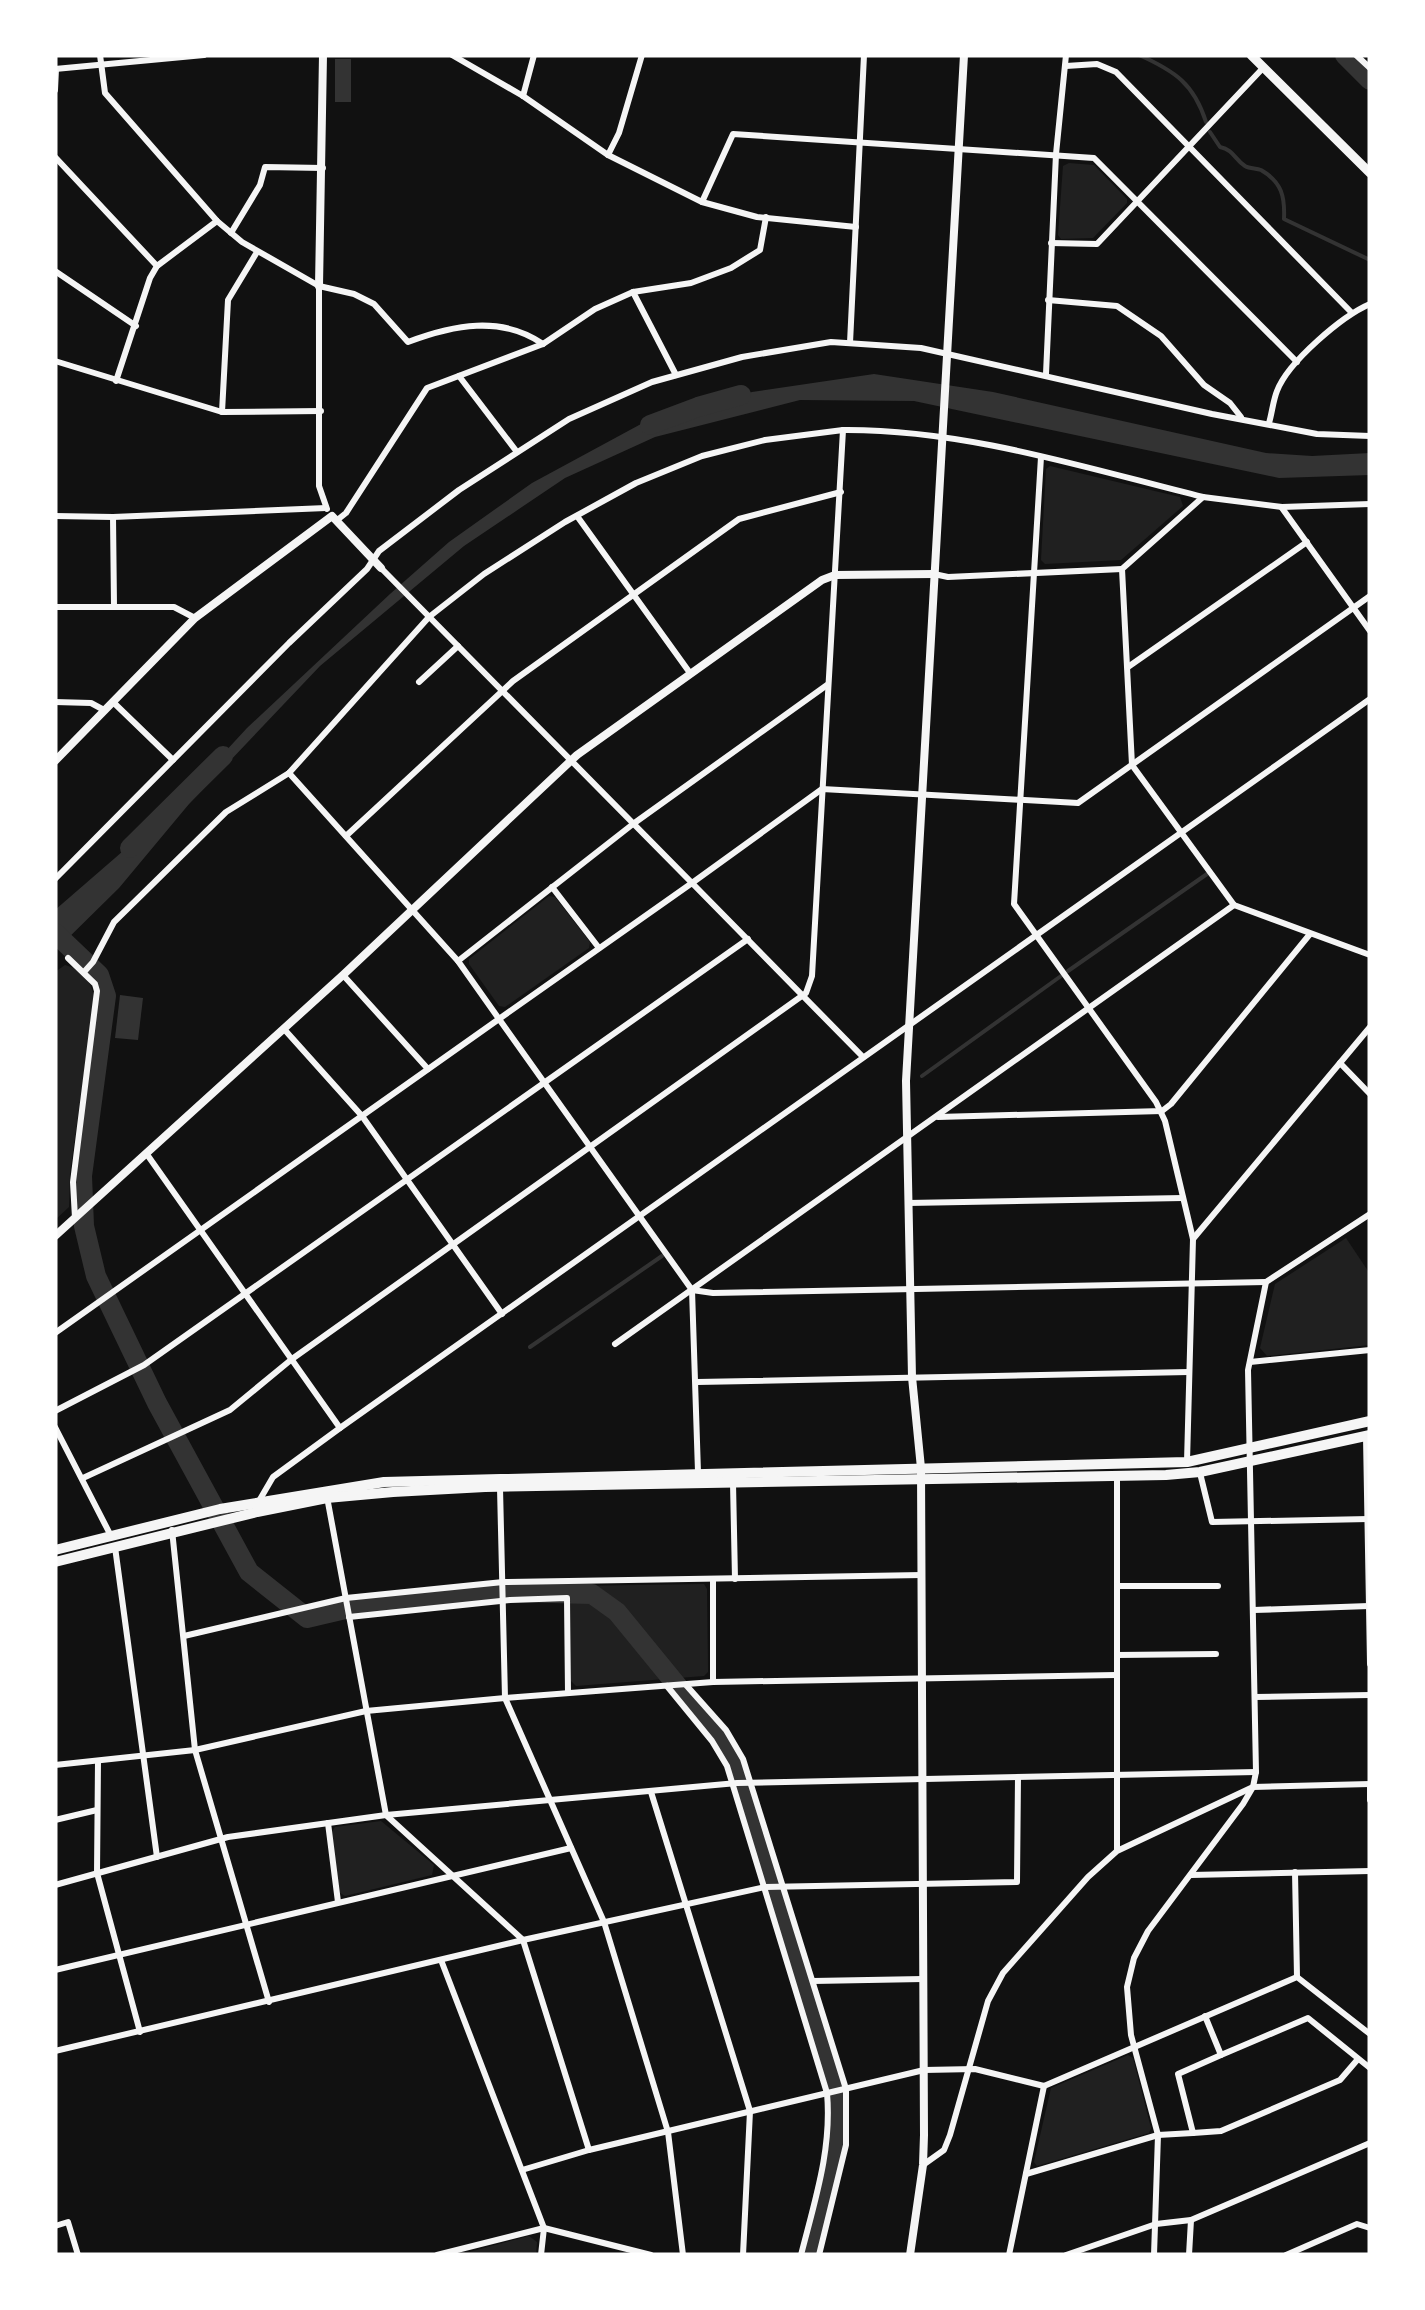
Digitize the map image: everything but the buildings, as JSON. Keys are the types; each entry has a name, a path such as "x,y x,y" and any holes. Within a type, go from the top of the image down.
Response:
{"main road":[{"path":"1251,55 1370,173"},
{"path":"500,1482 698,1472 1117,1476 1200,1472 1370,1421"},
{"path":"55,1562 113,1542 217,1515 384,1482 733,1483 1187,1462 1251,1456 1368,1435"},
{"path":"55,1550 113,1542"}],"street":[{"path":"100,55 104,93 217,222 257,252 319,286 354,294 374,304 408,342 446,328 484,324 527,333 543,344"},
{"path":"55,90 56,69 204,55"},
{"path":"323,55 319,486 331,515 864,1057"},
{"path":"452,55 523,96 608,155 702,202 758,218 856,227"},
{"path":"523,96 534,55"},
{"path":"608,155 619,133 642,55"},
{"path":"850,344 864,55"},
{"path":"910,2255 923,2165 924,2070 921,1474 912,1377 909,1026 964,55"},
{"path":"1046,374 1056,154 1066,55"},
{"path":"1356,55 1370,68"},
{"path":"1066,66 1108,66 1351,312"},
{"path":"1051,244 1097,244 1264,68"},
{"path":"702,202 733,134 1094,158 1297,362"},
{"path":"55,157 157,266"},
{"path":"231,234 260,184 265,167 322,168"},
{"path":"55,516 346,513 427,388 543,344 596,309 633,292 691,282 731,268 760,250 766,217"},
{"path":"116,381 157,266 217,222"},
{"path":"222,412 228,300 257,252"},
{"path":"55,271 136,326"},
{"path":"633,292 676,375"},
{"path":"1048,300 1117,306 1162,336 1204,386 1242,418"},
{"path":"1269,423 1278,388 1297,362 1351,312 1370,304"},
{"path":"55,880 379,551 420,518 569,419 676,375 742,357 830,342 948,354 1212,414 1317,434 1370,436"},
{"path":"55,361 222,412 321,411"},
{"path":"459,376 517,452"},
{"path":"82,1478 230,1410 292,1359 804,996 812,976 843,430"},
{"path":"85,971 114,922 226,812 289,774 429,617 484,574 577,516 636,483 702,456 765,440 843,430 943,438 1041,457 1203,497 1282,507 1370,504"},
{"path":"1041,457 1014,904 1162,1111 1193,1240 1187,1462"},
{"path":"346,836 503,692 739,519 840,492"},
{"path":"55,1236 572,762 810,586 835,576 948,577 1122,570 1203,497"},
{"path":"1282,507 1370,632"},
{"path":"55,761 195,618 331,515"},
{"path":"577,516 690,673"},
{"path":"113,518 114,606"},
{"path":"1127,668 1307,542"},
{"path":"1122,570 1132,765 1234,905 1370,955"},
{"path":"55,1333 822,789 1078,803 1370,596"},
{"path":"55,606 174,607 195,618"},
{"path":"419,682 458,646"},
{"path":"458,961 633,824 828,684"},
{"path":"258,1507 273,1476 1370,699"},
{"path":"112,701 173,760"},
{"path":"55,702 91,703 104,710"},
{"path":"289,774 458,961 692,1290 698,1472"},
{"path":"552,887 599,948"},
{"path":"616,1344 1234,905"},
{"path":"936,1117 1162,1111 1172,1104 1310,934"},
{"path":"55,1411 140,1368 748,939"},
{"path":"68,958 95,984 98,1001 73,1182 77,1216"},
{"path":"343,975 428,1069"},
{"path":"1193,1240 1370,1026"},
{"path":"284,1029 362,1116 502,1314"},
{"path":"1340,1063 1370,1094"},
{"path":"146,1153 340,1428"},
{"path":"908,1204 1183,1198"},
{"path":"692,1290 714,1293 1266,1282 1370,1214"},
{"path":"1154,2255 1158,2135 1127,2000 1134,1958 1148,1931 1253,1787 1256,1772 1250,1362 1266,1282"},
{"path":"1250,1362 1370,1350"},
{"path":"697,1382 1188,1372"},
{"path":"55,1427 113,1542 157,1857"},
{"path":"1368,1435 1370,1664"},
{"path":"1200,1472 1212,1522 1369,1519"},
{"path":"1117,1476 1117,1851"},
{"path":"500,1482 505,1698 604,1922 668,2132 684,2255"},
{"path":"733,1483 735,1579"},
{"path":"327,1494 386,1816 523,1940 589,2150"},
{"path":"172,1527 195,1750 268,2002"},
{"path":"184,1636 346,1601 735,1579 922,1575"},
{"path":"712,1682 713,1580"},
{"path":"1117,1586 1218,1586"},
{"path":"349,1615 503,1592 567,1598 568,1693"},
{"path":"1254,1610 1369,1606"},
{"path":"1118,1655 1216,1654"},
{"path":"55,1765 195,1750 366,1711 505,1698 712,1682 1116,1674"},
{"path":"684,1684 726,1730 743,1758 741,1783 774,1886 813,1981 846,2144 819,2255"},
{"path":"669,1685 741,1783 836,2091 828,2150 800,2255"},
{"path":"1256,1697 1370,1695"},
{"path":"98,1762 96,1873 140,2032"},
{"path":"55,1884 220,1839 386,1816 550,1800 741,1783 1256,1772"},
{"path":"55,2051 523,1940 774,1886 1018,1882 1018,1777"},
{"path":"923,2165 947,2144 988,2001 1003,1973 1088,1877 1117,1851 1253,1787 1370,1784 1370,1800"},
{"path":"650,1792 750,2111 743,2255"},
{"path":"55,1820 97,1810"},
{"path":"328,1823 338,1902"},
{"path":"55,1970 571,1848"},
{"path":"1190,1876 1370,1871"},
{"path":"1295,1872 1297,1977"},
{"path":"440,1960 544,2228 541,2255"},
{"path":"522,2170 589,2150 924,2070 969,2070 1044,2086 1297,1977"},
{"path":"1297,1977 1370,2034"},
{"path":"813,1981 923,1978"},
{"path":"1205,2016 1222,2054"},
{"path":"1193,2132 1178,2074 1308,2018 1370,2068"},
{"path":"1026,2174 1158,2135 1221,2131 1340,2080 1358,2058"},
{"path":"1009,2255 1044,2086"},
{"path":"1066,2255 1156,2224 1191,2220 1370,2143"},
{"path":"1190,2255 1191,2220"},
{"path":"55,2226 68,2222 78,2255"},
{"path":"1286,2255 1357,2224 1370,2228"},
{"path":"437,2255 544,2228 651,2255"}],"shaded area":[{"path":"335,59 351,59 351,102 335,102"},
{"path":"1094,165 1127,199 1093,238 1061,239 1058,235 1063,166"},
{"path":"874,374 993,392 1266,453 1370,453 1370,475 1279,478 914,401 800,400 655,437 565,478 464,546 320,666 189,804 119,888 55,951 55,910 175,806 247,728 390,594 449,542 532,483 641,424 752,392"},
{"path":"1050,466 1180,497 1183,506 1121,560 1045,564 1041,560 1046,469"},
{"path":"549,896 555,897 590,942 589,948 505,1007 499,1006 469,959"},
{"path":"65,965 86,978 94,1001 70,1173 69,1207 55,1220 55,972"},
{"path":"120,995 143,998 138,1040 115,1038"},
{"path":"1346,1238 1370,1274 1370,1345 1267,1356 1260,1348 1275,1284"},
{"path":"704,1584 708,1672 704,1676 576,1686 571,1681 570,1586"},
{"path":"381,1821 434,1865 432,1875 345,1896 340,1893 331,1833 335,1827"},
{"path":"1128,2055 1133,2058 1149,2133 1037,2166 1034,2162 1051,2088"},
{"path":"529,2236 537,2242 536,2255 458,2255"}],"waterway":[{"path":"1139,55 1182,80 1196,98 1206,122"},
{"path":"1345,55 1370,80"},
{"path":"1210,132 1220,147 1241,163 1274,180 1283,197 1284,219 1370,260"},
{"path":"650,425 741,395"},
{"path":"130,848 223,756"},
{"path":"1068,971 1207,874"},
{"path":"55,933 99,975 106,996 82,1176 84,1226 96,1276 157,1403 249,1572 307,1618 354,1607 512,1592 592,1594 617,1612 729,1749 835,2085 837,2141 809,2255"},
{"path":"922,1076 1061,976"},
{"path":"530,1347 662,1256"}]}
